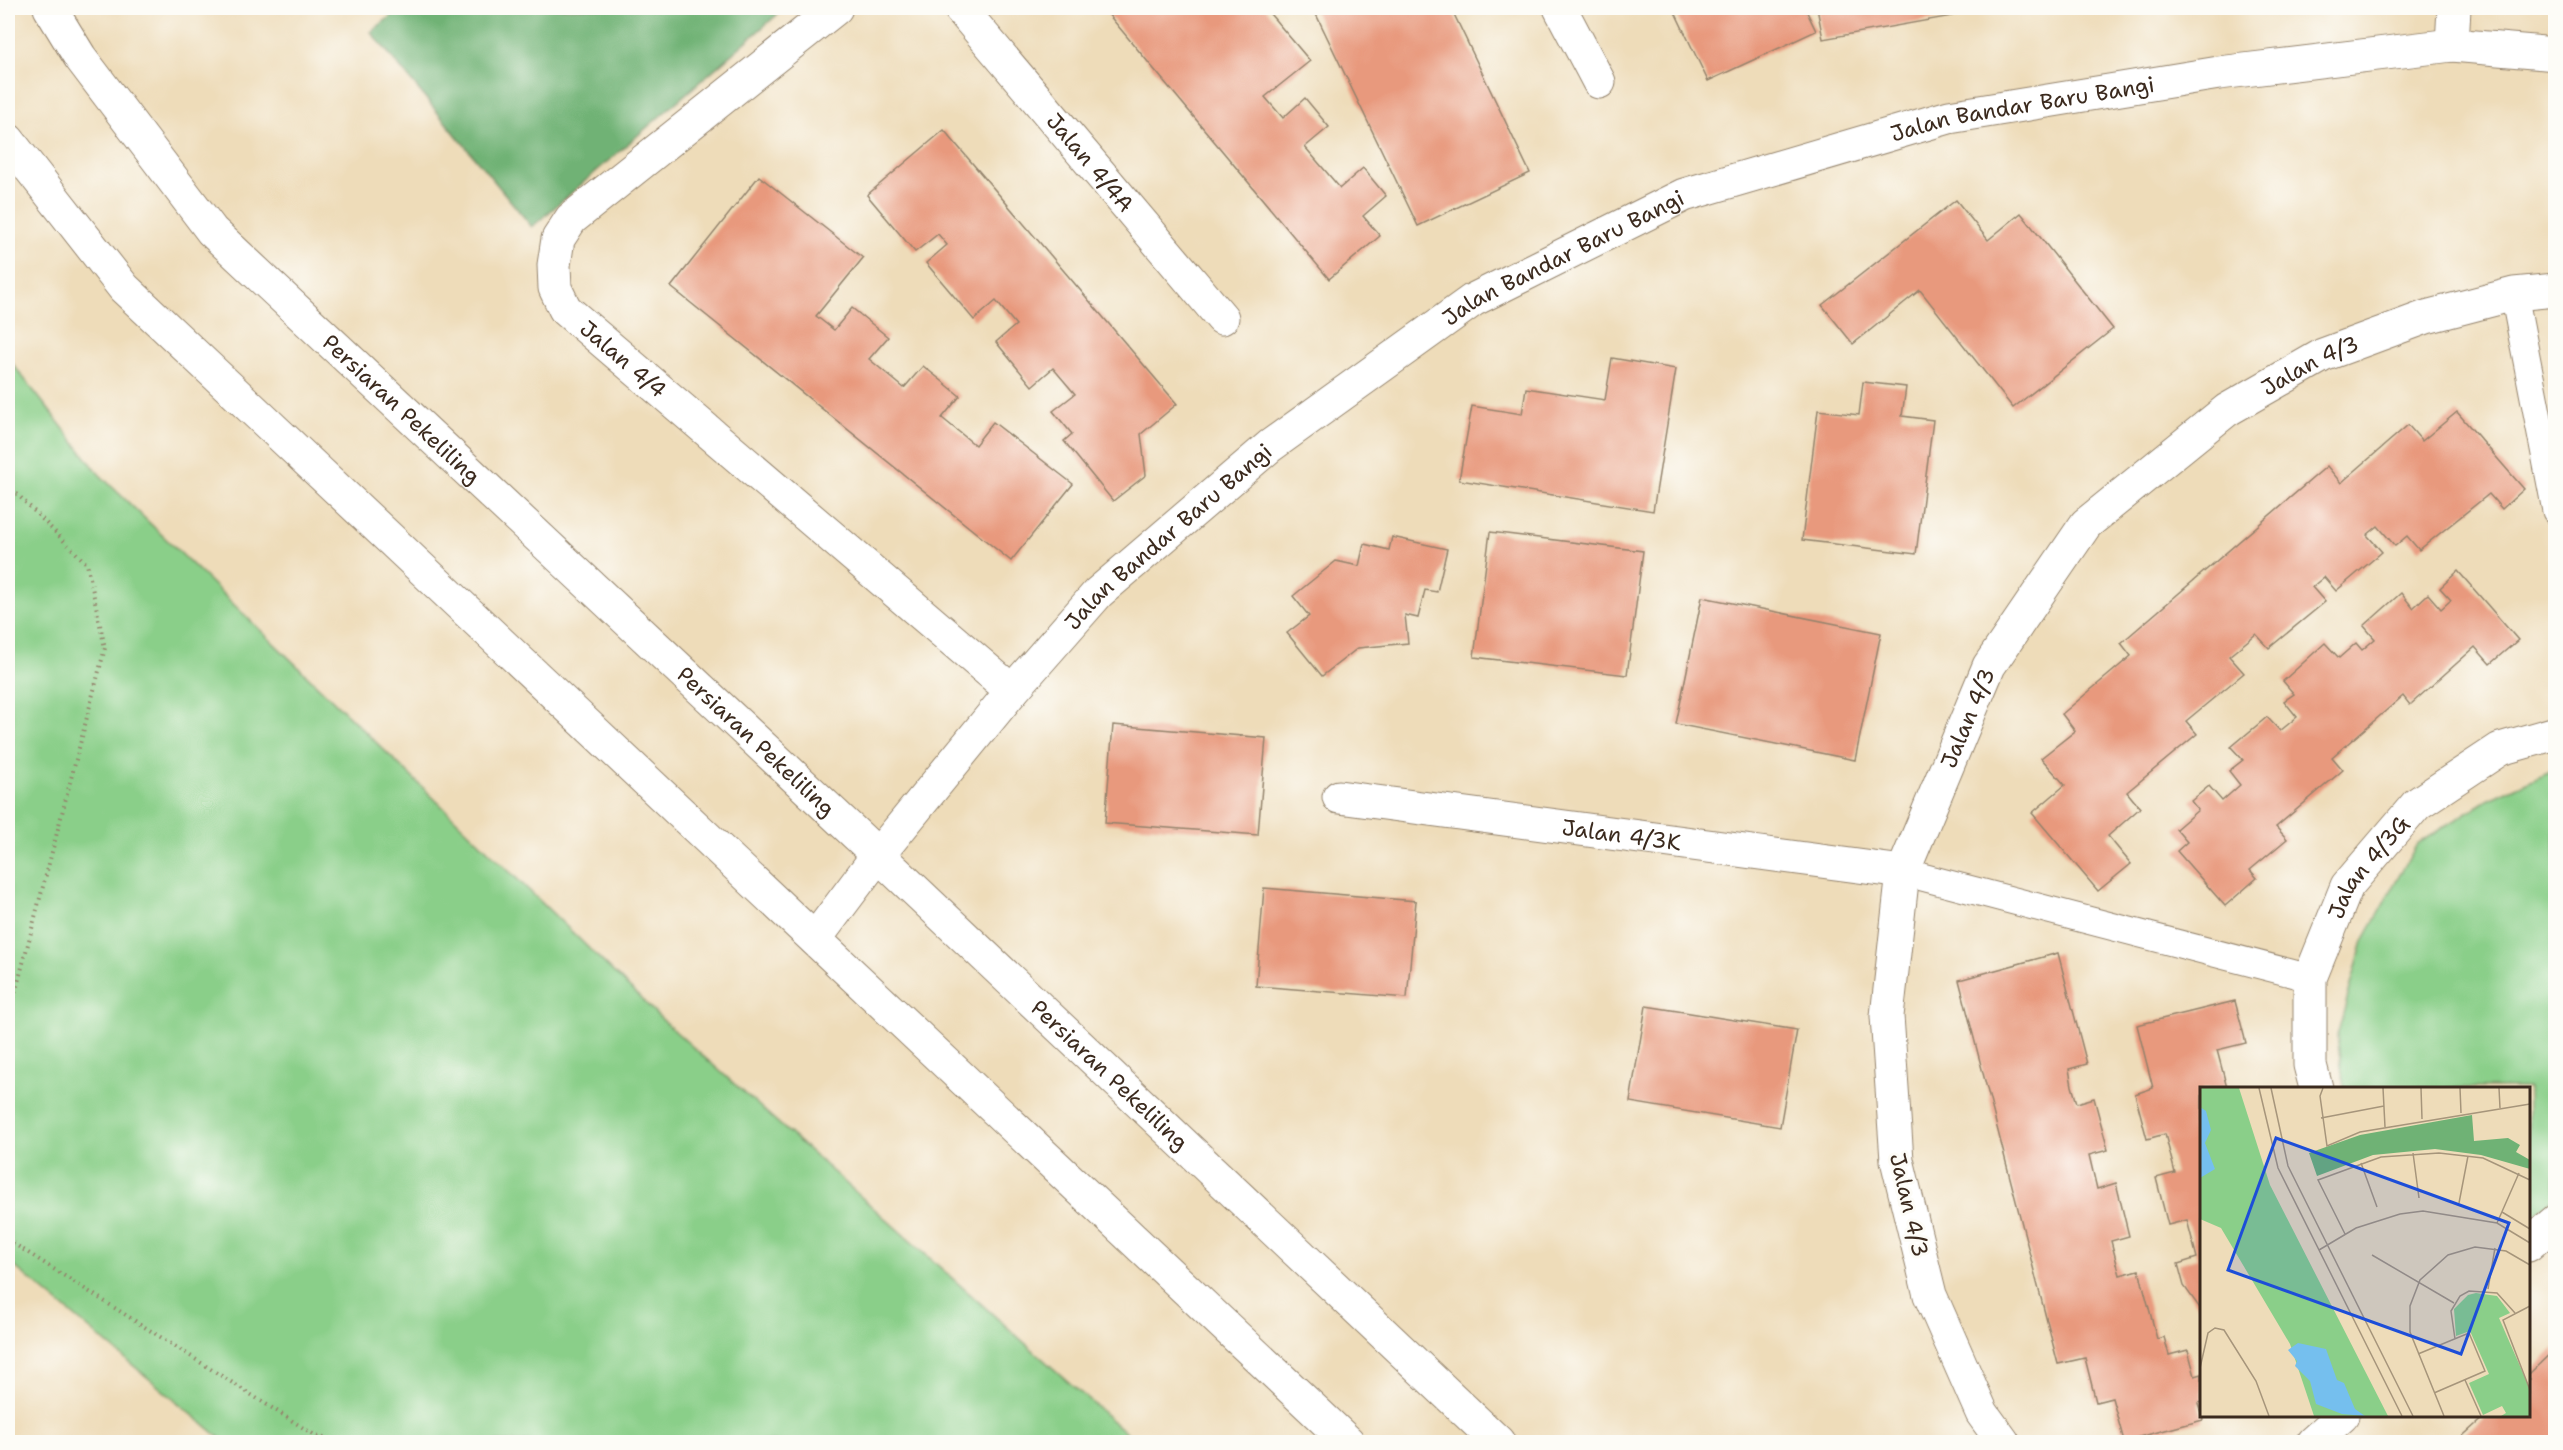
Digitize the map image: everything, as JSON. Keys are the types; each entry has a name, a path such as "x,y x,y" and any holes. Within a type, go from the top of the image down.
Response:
{"street":[{"name":"Persiaran Pekeliling","path":"50,8 80,57 212,231 878,855 1498,1443"},
{"name":"Jalan 4/4","path":"836,8 571,219 558,239 555,288 565,309 1012,691"},
{"name":"Jalan 4/4A","path":"960,8 1222,318"},
{"path":"1560,8 1599,82"},
{"path":"2452,45 2454,8"},
{"name":"Jalan Bandar Baru Bangi","path":"815,939 878,855 1012,691 1098,593 1270,446 1473,300 1684,195 1948,117 2219,73 2452,45 2556,54"},
{"path":"8,140 124,288 1348,1443"},
{"name":"Jalan 4/3","path":"2003,1443 1982,1413 1930,1295 1897,1160 1887,1016 1903,873 1989,666 2086,524 2227,410 2323,355 2426,317 2514,294 2556,290"},
{"name":"Jalan 4/3G","path":"2316,1087 2310,1065 2310,978 2347,886 2417,804 2500,749 2556,733"},
{"name":"Jalan 4/3K","path":"1339,797 1903,873"},
{"path":"2530,1244 2556,1221"},
{"path":"2313,1443 2341,1417"}],"lane":[{"path":"2514,294 2556,511"},
{"path":"1903,873 2310,978"}],"path":[{"path":"8,485 87,564 105,648 8,1021"},
{"path":"8,1240 316,1436 339,1443"}],"green space":[{"path":"401,8 785,8 532,227 371,32"},
{"path":"8,358 100,475 667,1024 1136,1442 225,1442 8,1261"},
{"path":"2555,769 2555,1197 2530,1219 2530,1087 2344,1087 2337,1036 2363,941 2417,844 2487,800"}],"building":[{"path":"1103,8 1265,8 1310,61 1265,97 1283,118 1305,98 1329,127 1305,147 1340,188 1363,168 1386,196 1363,216 1380,236 1329,279"},
{"path":"1313,8 1451,8 1530,173 1418,226"},
{"path":"1673,8 1805,8 1816,31 1708,81"},
{"path":"1817,8 1951,8 1952,16 1823,39"},
{"path":"944,130 1177,404 1141,434 1146,475 1113,501 1064,441 1072,434 1053,411 1075,394 1053,368 1032,386 996,342 1016,325 996,301 974,320 926,263 947,245 938,234 915,252 867,195"},
{"path":"759,176 863,258 816,316 834,330 852,308 888,337 869,359 904,388 923,366 960,396 942,418 975,445 993,422 1073,484 1011,561 671,287"},
{"path":"1956,200 1988,240 2021,213 2113,329 2013,408 1920,290 1853,344 1822,305"},
{"path":"1612,358 1676,369 1653,511 1459,480 1472,406 1522,414 1526,388 1605,400"},
{"path":"1863,382 1906,387 1902,416 1933,420 1916,554 1802,540 1818,410 1859,415"},
{"path":"2457,412 2524,489 2502,509 2489,494 2419,550 2407,536 2395,546 2378,526 2367,535 2382,552 2336,591 2324,577 2312,587 2325,602 2269,648 2256,634 2229,656 2244,673 2186,721 2197,734 2127,792 2140,808 2108,836 2131,864 2098,891 2032,813 2065,785 2041,758 2075,731 2062,714 2131,656 2121,643 2327,466 2341,483 2408,425 2422,441"},
{"path":"1490,532 1643,551 1627,675 1474,657"},
{"path":"1392,537 1447,549 1437,592 1425,590 1418,618 1405,615 1408,643 1358,648 1322,676 1287,633 1309,616 1293,596 1336,561 1359,566 1364,544 1389,550"},
{"path":"2458,571 2518,640 2490,664 2475,647 2410,705 2403,696 2332,757 2343,770 2276,827 2287,839 2250,870 2257,878 2225,906 2177,851 2187,842 2176,829 2198,810 2191,801 2209,786 2222,801 2240,785 2229,771 2243,760 2231,747 2267,717 2280,731 2297,717 2284,701 2294,694 2283,681 2325,643 2339,658 2356,643 2362,650 2375,639 2364,626 2401,593 2413,608 2428,594 2441,609 2451,600 2440,588"},
{"path":"1702,597 1881,633 1855,760 1676,724"},
{"path":"1113,725 1266,738 1258,835 1105,823"},
{"path":"1264,888 1416,901 1407,998 1256,986"},
{"path":"2058,953 2087,1064 2069,1069 2072,1086 2077,1103 2094,1098 2108,1150 2089,1155 2097,1189 2116,1183 2129,1236 2111,1241 2120,1275 2139,1270 2157,1339 2164,1337 2169,1355 2188,1350 2195,1376 2200,1375 2200,1402 2198,1403 2200,1417 2203,1420 2124,1441 2112,1398 2096,1402 2085,1358 2058,1364 1959,980"},
{"path":"2235,1001 2246,1043 2217,1050 2227,1087 2200,1087 2200,1308 2184,1286 2178,1264 2197,1258 2187,1220 2168,1225 2156,1178 2175,1173 2165,1134 2147,1139 2135,1094 2153,1088 2137,1025"},
{"path":"1646,1006 1797,1030 1780,1127 1630,1102"},
{"path":"2556,1348 2556,1442 2456,1442 2484,1417 2530,1417 2530,1373"}]}
